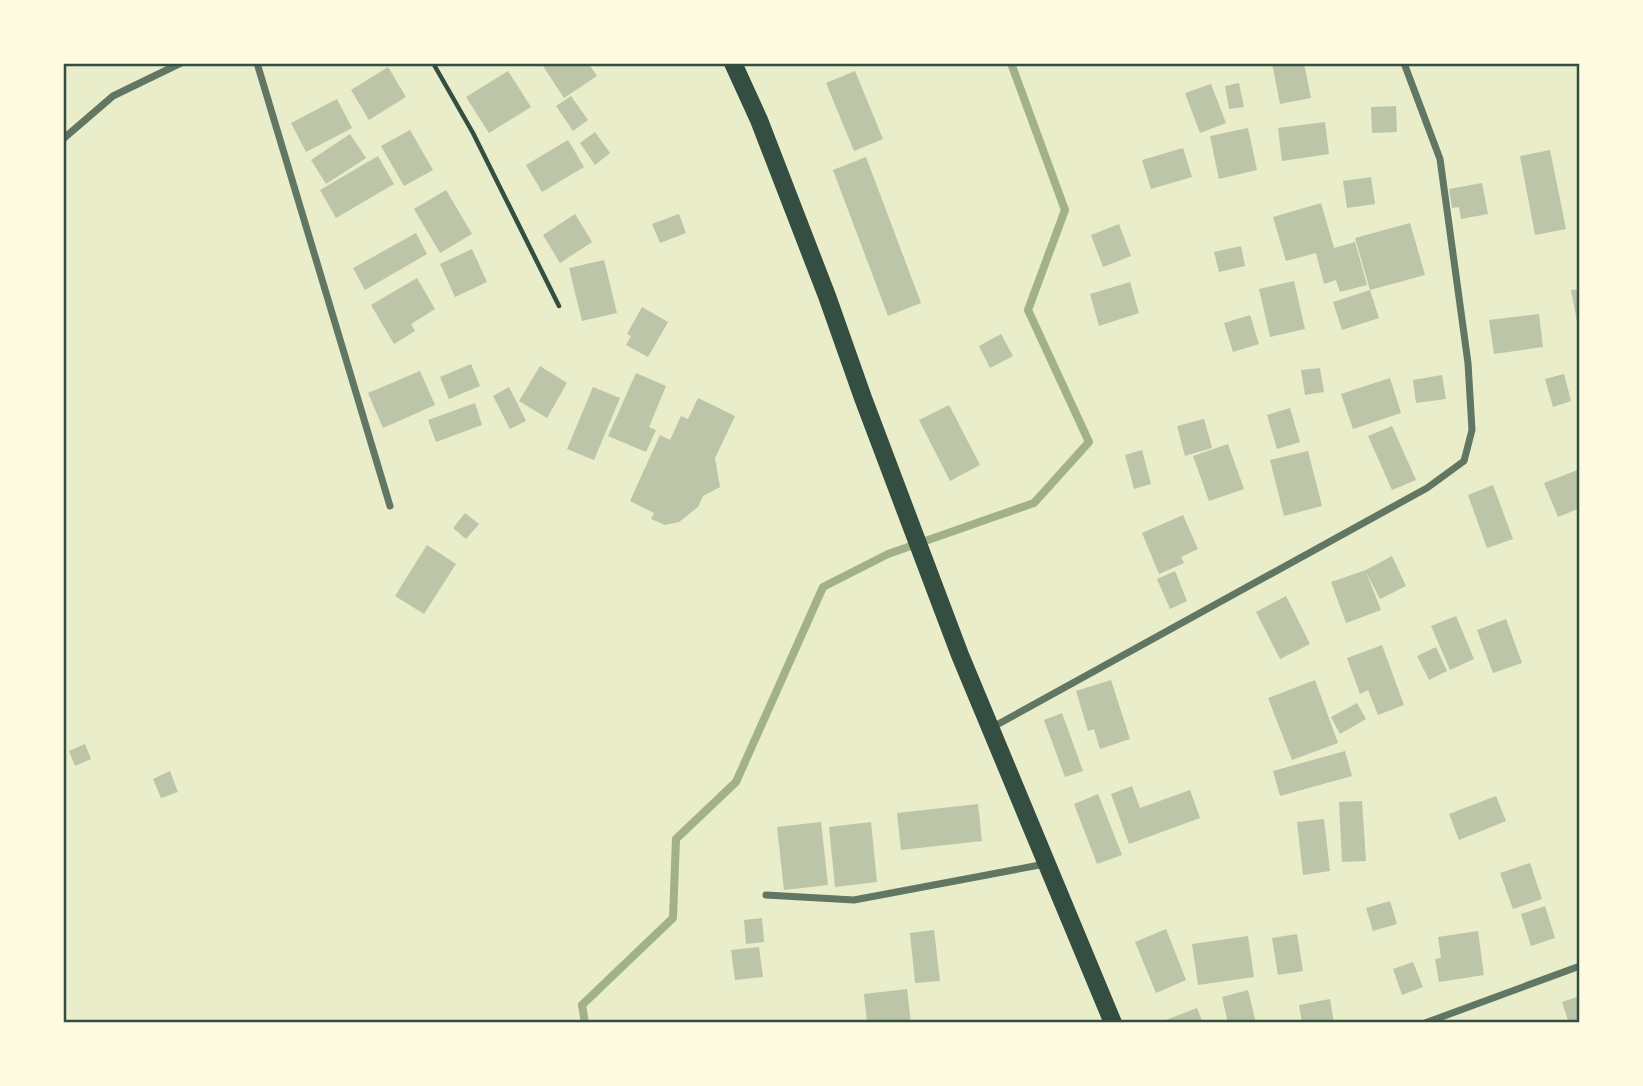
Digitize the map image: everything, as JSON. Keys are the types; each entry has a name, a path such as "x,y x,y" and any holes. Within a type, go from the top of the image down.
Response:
{"main road":[{"path":"733,63 769,146 926,566 990,728 1113,1023"}],"street":[{"path":"63,139 113,96 181,63"},
{"path":"257,63 390,506"},
{"path":"990,728 1427,488 1464,461 1472,430 1468,363 1440,159 1404,63"},
{"path":"765,895 854,900 1046,864"},
{"path":"1425,1023 1580,966"}],"path":[{"path":"433,63 473,133 559,306"}],"building":[{"path":"541,63 588,63 597,76 564,98"},
{"path":"1272,63 1304,63 1311,98 1280,104"},
{"path":"388,67 406,97 369,120 351,90"},
{"path":"508,71 531,107 489,133 466,97"},
{"path":"855,71 883,139 854,151 826,83"},
{"path":"1239,83 1244,107 1229,109 1225,86"},
{"path":"1211,84 1226,123 1200,133 1185,93"},
{"path":"571,96 588,120 573,131 556,106"},
{"path":"337,99 352,128 306,152 291,123"},
{"path":"1396,106 1397,132 1372,133 1371,107"},
{"path":"1325,122 1329,154 1282,161 1278,128"},
{"path":"1248,128 1257,170 1219,179 1210,136"},
{"path":"410,130 433,170 404,186 381,146"},
{"path":"595,132 610,153 595,165 580,143"},
{"path":"350,134 366,158 326,184 311,160"},
{"path":"568,140 584,167 542,192 526,165"},
{"path":"1183,148 1192,177 1151,189 1142,160"},
{"path":"1550,150 1566,229 1535,235 1520,156"},
{"path":"378,156 394,184 336,218 320,190"},
{"path":"866,157 921,303 888,316 833,170"},
{"path":"1371,177 1375,204 1347,208 1343,181"},
{"path":"1482,183 1488,214 1461,219 1459,207 1452,208 1449,189"},
{"path":"446,190 472,234 440,253 414,209"},
{"path":"1321,203 1334,248 1355,242 1367,285 1340,292 1336,280 1324,284 1316,253 1286,261 1273,217"},
{"path":"575,214 592,242 560,263 543,235"},
{"path":"679,214 686,233 660,243 652,224"},
{"path":"1410,223 1425,275 1370,290 1355,238"},
{"path":"1119,224 1131,256 1103,267 1091,235"},
{"path":"416,233 427,254 365,290 353,268"},
{"path":"1241,246 1245,266 1219,272 1214,252"},
{"path":"472,249 487,282 455,297 440,264"},
{"path":"604,260 617,313 582,321 569,268"},
{"path":"417,278 435,309 411,324 415,331 394,344 371,305"},
{"path":"1294,281 1305,329 1270,337 1259,289"},
{"path":"1130,282 1139,313 1099,326 1090,294"},
{"path":"1580,289 1580,322 1577,322 1571,290"},
{"path":"1370,290 1379,318 1342,330 1333,302"},
{"path":"642,307 668,322 648,357 626,345 631,336 627,334"},
{"path":"1539,314 1543,347 1494,354 1489,320"},
{"path":"1250,315 1259,344 1233,352 1224,323"},
{"path":"1001,334 1013,356 990,368 979,346"},
{"path":"471,364 480,386 449,399 440,377"},
{"path":"540,366 567,383 547,418 519,401"},
{"path":"1320,368 1324,392 1305,395 1301,370"},
{"path":"420,371 435,405 383,428 368,393"},
{"path":"636,373 666,386 649,427 656,430 646,452 608,436"},
{"path":"1564,374 1571,401 1553,407 1545,379"},
{"path":"1442,375 1446,399 1416,403 1413,380"},
{"path":"1390,378 1401,413 1353,429 1341,394"},
{"path":"509,387 526,421 510,429 493,396"},
{"path":"593,387 620,398 594,460 567,449"},
{"path":"698,398 735,416 715,458 720,487 703,496 698,507 679,522 665,525 651,519 654,513 630,501 660,435 670,440 681,416 688,419"},
{"path":"475,403 482,425 436,442 428,420"},
{"path":"949,405 980,465 950,481 919,420"},
{"path":"1290,408 1300,442 1277,449 1267,415"},
{"path":"1204,419 1212,448 1185,456 1177,426"},
{"path":"1392,426 1416,480 1392,490 1368,436"},
{"path":"1228,444 1244,489 1209,501 1193,456"},
{"path":"1142,450 1151,484 1134,489 1125,455"},
{"path":"1308,451 1322,506 1284,516 1270,460"},
{"path":"1580,469 1580,508 1558,517 1544,483"},
{"path":"1493,485 1513,539 1487,548 1468,495"},
{"path":"465,513 479,524 466,539 453,528"},
{"path":"1183,515 1198,549 1181,557 1184,563 1159,574 1142,533"},
{"path":"427,545 456,564 424,614 395,596"},
{"path":"1392,556 1406,586 1380,599 1366,572 1381,610 1346,623 1331,582 1366,570"},
{"path":"1175,571 1187,601 1170,609 1157,579"},
{"path":"1286,596 1310,644 1280,659 1256,612"},
{"path":"1456,616 1474,659 1450,670 1431,626"},
{"path":"1506,619 1522,663 1493,673 1477,630"},
{"path":"1382,645 1404,705 1378,715 1368,690 1360,694 1347,658"},
{"path":"1436,647 1447,671 1429,680 1417,656"},
{"path":"1111,680 1130,739 1100,749 1094,729 1088,731 1076,691"},
{"path":"1315,680 1338,743 1292,760 1268,698"},
{"path":"1357,703 1366,719 1340,734 1331,717"},
{"path":"1062,713 1083,771 1065,777 1044,720"},
{"path":"85,744 91,759 75,766 69,751"},
{"path":"1345,751 1352,776 1280,796 1273,771"},
{"path":"170,771 178,792 161,798 153,779"},
{"path":"1132,786 1140,808 1190,790 1200,818 1129,844 1111,794"},
{"path":"1098,794 1122,855 1097,864 1074,804"},
{"path":"1496,796 1506,821 1459,840 1449,814"},
{"path":"1362,801 1366,861 1342,862 1339,802"},
{"path":"978,804 982,841 901,850 897,813"},
{"path":"1324,819 1330,871 1303,875 1297,822"},
{"path":"821,822 828,885 784,890 777,827"},
{"path":"871,822 877,882 835,887 829,827"},
{"path":"1530,863 1542,899 1513,909 1500,873"},
{"path":"1390,901 1397,924 1373,931 1366,908"},
{"path":"1545,906 1555,938 1531,946 1521,914"},
{"path":"762,918 764,942 746,944 744,920"},
{"path":"1166,929 1186,980 1156,993 1135,942"},
{"path":"934,930 940,981 915,983 910,933"},
{"path":"1478,931 1484,975 1439,982 1435,959 1441,958 1438,937"},
{"path":"1297,934 1303,971 1278,975 1272,938"},
{"path":"1248,936 1254,977 1198,985 1192,944"},
{"path":"759,947 763,977 735,980 731,950"},
{"path":"1413,962 1423,987 1402,995 1393,969"},
{"path":"907,989 911,1023 867,1023 864,994"},
{"path":"1248,990 1256,1023 1228,1023 1222,997"},
{"path":"1580,996 1580,1023 1569,1023 1562,1002"},
{"path":"1330,999 1334,1023 1302,1023 1299,1005"},
{"path":"1197,1008 1203,1023 1158,1023"}],"waterway":[{"path":"585,1023 582,1005 673,918 676,839 736,782 823,587 888,554 1034,503 1089,442 1028,310 1065,210 1011,63"}]}
